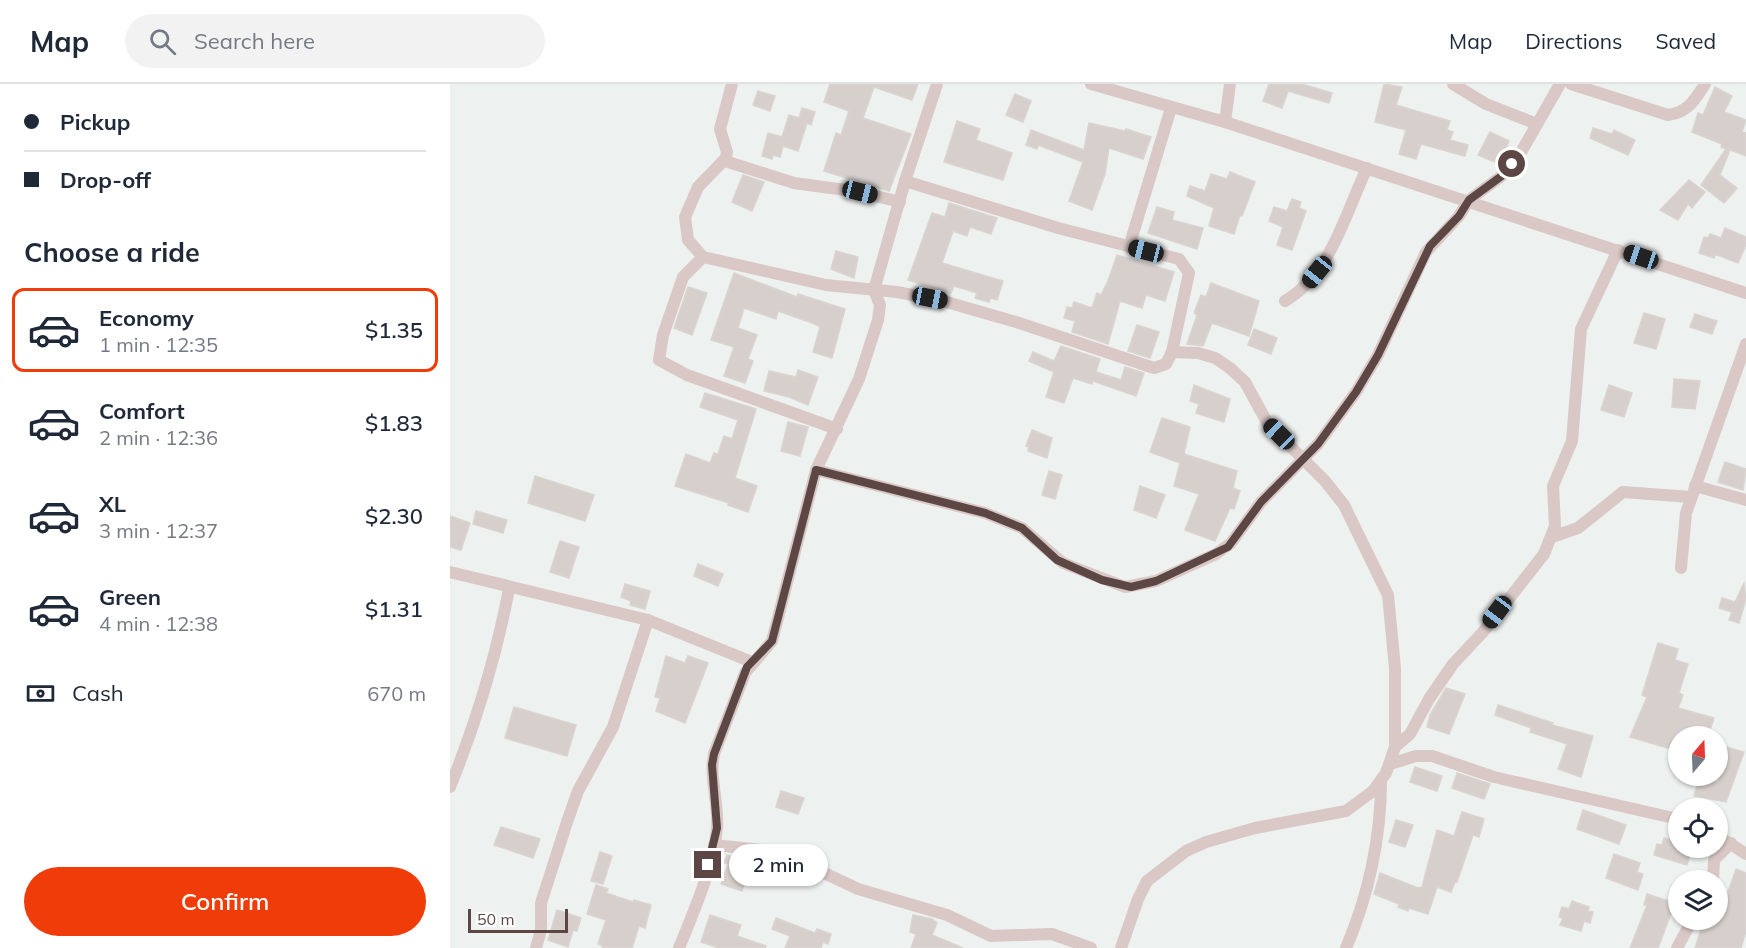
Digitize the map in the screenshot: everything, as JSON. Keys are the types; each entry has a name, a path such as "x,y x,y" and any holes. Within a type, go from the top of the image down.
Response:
{"street":[{"path":"732,84 720,129 728,152 725,161 698,187 685,217 687,240 704,257 826,285 934,299 981,311 1154,368 1166,364 1172,352 1189,273 1188,268 1179,259 1058,228 905,180"},
{"path":"681,947 693,917 717,828 712,765 714,754 745,673 772,641 816,470 859,379 880,313 874,290 905,180 937,84"},
{"path":"1091,84 1225,122 1469,200 1746,293"},
{"path":"1225,122 1230,84"},
{"path":"1453,84 1486,104 1537,124"},
{"path":"816,470 985,513 1022,528 1063,563 1102,580 1131,587 1156,581 1228,547 1253,512 1318,444 1356,392 1378,355 1426,252 1459,216 1469,200 1503,175 1520,154 1560,84"},
{"path":"1571,84 1668,115 1680,113 1693,104 1705,84"},
{"path":"1130,247 1171,108"},
{"path":"725,161 794,183 860,192 900,202"},
{"path":"1285,301 1308,284 1325,261 1367,168"},
{"path":"1395,747 1410,734 1429,699 1453,664 1482,632 1535,565 1552,537 1556,518 1552,493 1572,441 1581,329 1618,250"},
{"path":"704,257 683,277 663,335 659,360 676,371 837,429"},
{"path":"1681,568 1683,531 1693,491 1746,344"},
{"path":"1121,948 1138,899 1147,881 1186,851 1206,842 1255,828 1346,811 1364,799 1381,782 1395,747 1395,659 1388,595 1344,505 1303,458 1269,424 1245,382 1230,368 1215,358 1198,353 1172,352"},
{"path":"1552,537 1578,528 1623,492 1693,491 1746,500"},
{"path":"450,572 509,589 648,620 752,662"},
{"path":"450,787 466,747 491,668 509,589"},
{"path":"536,948 541,930 540,903 567,822 578,791 613,727 648,620"},
{"path":"1390,764 1416,756 1432,756 1494,777 1668,817"},
{"path":"1346,948 1360,914 1367,883 1380,816 1381,782"},
{"path":"1728,841 1746,854"},
{"path":"1714,870 1714,860 1731,843"},
{"path":"714,845 780,852 858,889 947,915 991,936 1052,934 1091,948"},
{"path":"1677,948 1687,930"}],"building":[{"path":"830,84 918,84 912,100 874,87 863,118 911,134 889,191 824,171 836,133 841,135 849,111 824,102"},
{"path":"1269,84 1302,84 1332,93 1329,103 1288,91 1282,108 1263,101"},
{"path":"1384,84 1402,87 1396,105 1450,121 1447,130 1453,132 1450,140 1468,145 1465,156 1421,144 1416,159 1399,154 1406,130 1375,122"},
{"path":"1715,87 1732,96 1724,112 1746,120 1742,132 1746,133 1746,156 1728,149 1730,150 1720,175 1737,188 1724,203 1701,185 1726,149 1721,147 1722,144 1692,132 1698,113 1703,115"},
{"path":"758,91 775,96 770,111 753,105"},
{"path":"1015,94 1031,101 1023,122 1006,115"},
{"path":"802,108 815,112 811,125 807,123 798,151 783,146 780,157 773,155 772,159 762,156 768,133 782,137 789,115 799,118"},
{"path":"957,121 980,129 976,140 1012,153 1003,180 944,162"},
{"path":"1089,123 1125,131 1126,129 1151,137 1143,159 1109,148 1105,174 1092,210 1069,201 1083,162 1038,145 1037,149 1026,145 1031,130 1084,150"},
{"path":"1593,128 1612,134 1614,130 1635,140 1628,155 1590,138"},
{"path":"1490,132 1509,141 1500,164 1478,155"},
{"path":"1230,172 1255,182 1234,234 1209,226 1214,208 1187,196 1190,186 1205,191 1211,174 1227,179"},
{"path":"743,175 764,182 752,211 732,202"},
{"path":"1689,180 1705,192 1692,208 1688,204 1678,220 1660,210"},
{"path":"1292,199 1301,202 1299,208 1306,211 1292,250 1277,245 1283,227 1269,221 1274,207 1287,211"},
{"path":"949,203 997,218 991,234 970,227 967,236 953,231 942,263 1003,281 997,300 991,298 989,302 975,298 977,293 954,286 951,293 908,280 932,213 945,217"},
{"path":"1157,207 1174,212 1172,220 1203,228 1197,249 1148,233"},
{"path":"1725,228 1746,237 1746,245 1738,263 1715,254 1714,258 1699,253 1704,237 1708,238 1710,234 1721,238"},
{"path":"836,251 858,257 854,278 831,269"},
{"path":"1117,255 1174,272 1165,301 1146,295 1142,308 1120,301 1108,344 1072,332 1075,321 1064,318 1067,307 1072,308 1074,302 1092,308 1097,293 1101,295 1108,281"},
{"path":"734,273 797,297 798,294 845,309 832,358 813,352 820,327 815,324 778,311 776,319 744,308 738,328 757,335 748,359 753,361 745,383 724,376 734,347 711,340"},
{"path":"1211,283 1259,301 1249,336 1212,323 1203,346 1187,344 1201,295 1206,297"},
{"path":"688,287 707,293 692,335 674,328"},
{"path":"1644,313 1665,319 1656,349 1634,343"},
{"path":"1695,314 1717,321 1712,334 1690,327"},
{"path":"1137,325 1159,332 1150,358 1128,351"},
{"path":"1254,329 1277,338 1271,354 1248,345"},
{"path":"1061,346 1100,359 1096,372 1121,380 1125,367 1144,373 1136,396 1093,381 1092,384 1073,378 1064,403 1046,397 1054,372 1029,361 1033,352 1054,361"},
{"path":"798,370 818,377 808,405 789,397 764,391 769,371 796,377"},
{"path":"1674,379 1700,381 1695,409 1672,407"},
{"path":"1194,385 1230,399 1224,422 1196,413 1199,404 1190,401"},
{"path":"1609,385 1632,393 1624,417 1601,410"},
{"path":"705,393 756,409 735,478 757,486 748,512 728,505 729,503 675,486 686,454 710,463 714,453 718,454 724,436 732,439 738,420 700,407"},
{"path":"1162,418 1190,427 1184,454 1237,471 1233,488 1240,491 1234,509 1230,508 1215,541 1185,530 1199,494 1174,486 1180,463 1150,452"},
{"path":"788,422 808,427 800,456 781,451"},
{"path":"1032,430 1052,438 1047,458 1028,451 1029,447 1026,446"},
{"path":"1725,462 1746,469 1743,490 1718,482"},
{"path":"1049,471 1062,475 1055,499 1042,495"},
{"path":"535,476 594,495 585,521 528,503"},
{"path":"1140,486 1165,495 1156,518 1134,510"},
{"path":"476,511 507,520 503,533 473,524"},
{"path":"450,516 470,523 461,550 450,547"},
{"path":"560,541 579,547 569,578 550,572"},
{"path":"698,564 723,574 718,586 694,576"},
{"path":"1744,583 1746,599 1739,623 1729,620 1732,612 1719,608 1722,598 1735,602"},
{"path":"625,584 650,591 645,609 630,605 631,601 621,597"},
{"path":"1658,643 1678,649 1675,660 1688,664 1679,693 1683,695 1678,708 1714,718 1711,726 1668,726 1668,748 1630,737 1647,697 1642,695"},
{"path":"666,656 685,663 688,656 708,663 685,723 656,711 660,698 655,697"},
{"path":"1446,688 1465,694 1449,734 1427,727 1430,715"},
{"path":"1498,705 1553,723 1552,725 1593,736 1581,777 1558,769 1567,744 1530,732 1531,728 1495,715"},
{"path":"514,707 576,725 567,756 505,738"},
{"path":"1728,748 1744,752 1727,798 1694,796 1697,786 1728,786"},
{"path":"1415,767 1442,776 1437,791 1410,782"},
{"path":"1457,773 1490,784 1484,799 1452,788"},
{"path":"781,791 804,798 798,814 776,807"},
{"path":"1583,810 1626,825 1619,844 1577,829"},
{"path":"1462,812 1484,819 1479,837 1473,835 1457,882 1451,892 1437,887 1428,914 1409,908 1408,911 1398,907 1399,904 1374,894 1380,873 1418,888 1422,887 1437,830 1454,836"},
{"path":"1396,820 1413,825 1405,847 1389,842"},
{"path":"501,827 540,839 533,858 494,845"},
{"path":"1664,838 1668,839 1668,858 1689,858 1687,865 1654,855 1657,844 1662,845"},
{"path":"600,852 612,856 603,884 591,881"},
{"path":"1614,854 1640,863 1637,872 1643,874 1638,890 1606,878"},
{"path":"727,855 777,870 774,879 749,871 742,891 721,884 728,864 724,863"},
{"path":"1736,869 1746,873 1746,931 1741,948 1695,948 1701,930 1728,930 1728,892"},
{"path":"596,885 608,889 606,893 651,905 645,928 639,926 632,948 602,948 603,946 598,944 606,920 587,914"},
{"path":"1647,894 1668,901 1668,922 1658,948 1630,948 1647,905 1644,905"},
{"path":"1572,901 1589,907 1588,911 1593,912 1590,923 1584,921 1581,931 1560,925 1563,918 1559,917 1562,907 1569,909"},
{"path":"557,910 581,918 577,931 573,930 568,947 548,940"},
{"path":"710,915 741,925 737,936 766,946 765,948 719,948 701,942"},
{"path":"913,915 932,919 937,923 932,935 963,948 911,948 916,934 910,932"},
{"path":"776,918 815,933 817,929 831,934 828,944 823,942 821,948 785,948 790,936 772,929"}],"route":[{"path":"708,865 717,828 712,765 714,754 747,667 762,655 772,641 816,470 864,480 933,501 985,513 1017,525 1057,560 1102,580 1125,587 1156,581 1228,547 1261,502 1318,444 1356,392 1378,355 1430,246 1448,229 1469,200 1503,175 1512,164"}]}
